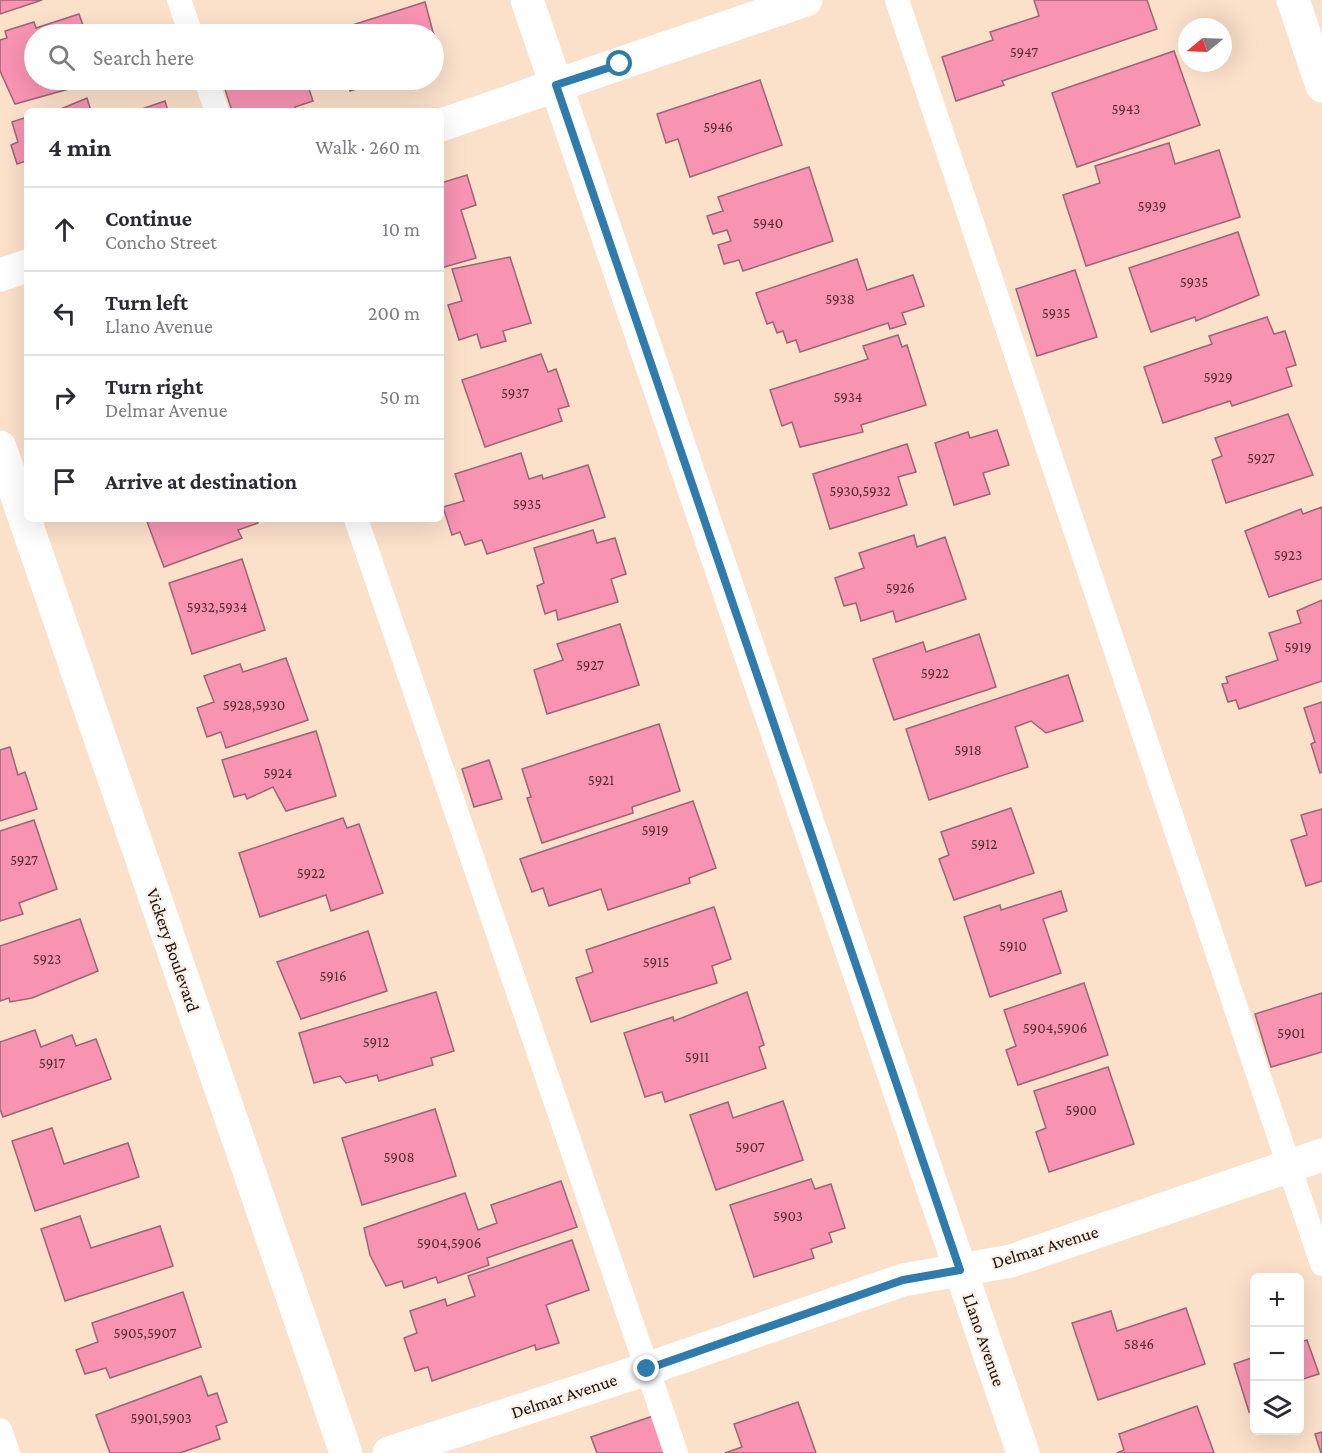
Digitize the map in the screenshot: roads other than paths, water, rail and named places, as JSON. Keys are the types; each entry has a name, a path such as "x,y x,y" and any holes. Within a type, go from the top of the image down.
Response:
{"street":[{"name":"Llano Avenue","path":"527,0 1023,1453"},
{"path":"444,123 806,0"},
{"path":"1293,0 1322,86"},
{"path":"0,275 24,267"},
{"name":"Vickery Boulevard","path":"0,447 24,517"},
{"name":"Vickery Boulevard","path":"26,522 346,1453"},
{"name":"Delmar Avenue","path":"389,1453 647,1369 903,1280 1011,1261 1322,1155"}],"lane":[{"path":"180,0 188,24"},
{"path":"897,0 1322,1264"},
{"path":"210,90 216,108"},
{"path":"357,522 676,1453"},
{"path":"0,1430 8,1453"}]}
